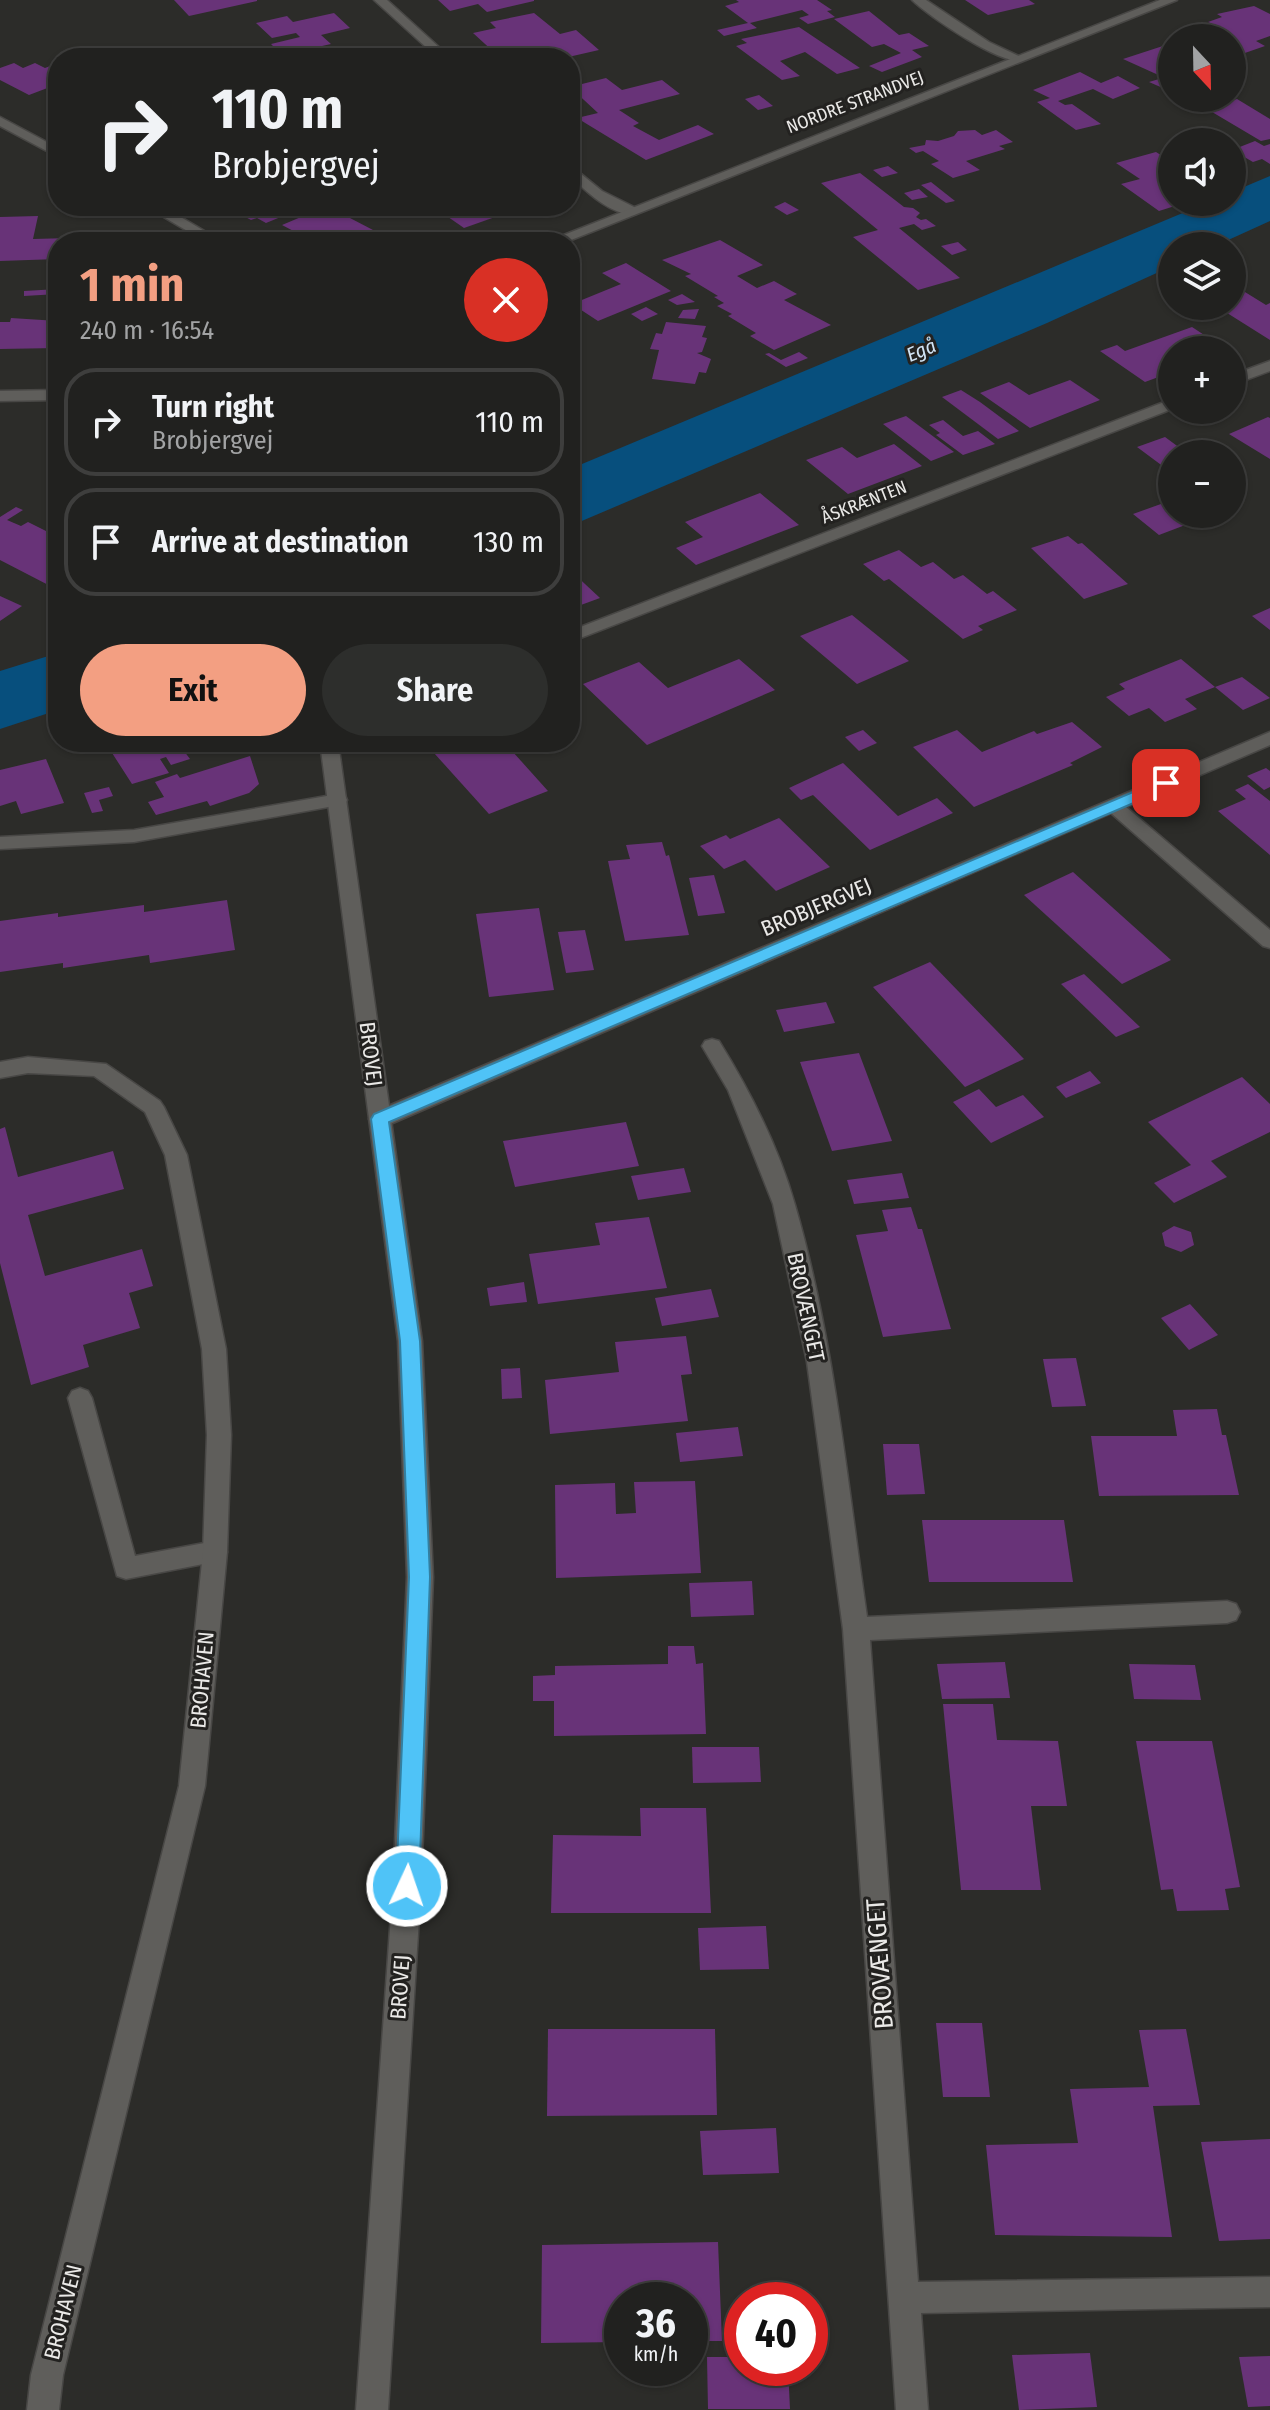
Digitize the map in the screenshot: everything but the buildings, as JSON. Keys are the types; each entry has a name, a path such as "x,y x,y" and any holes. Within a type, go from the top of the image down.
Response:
{"street":[{"path":"380,0 434,48"},
{"path":"918,0 985,45 1019,59"},
{"name":"NORDRE STRANDVEJ","path":"578,232 1171,0"},
{"path":"0,121 48,147"},
{"path":"580,178 597,194 631,211"},
{"path":"170,216 198,232"},
{"path":"1246,375 1270,366"},
{"path":"0,396 48,395"},
{"name":"ÅSKRÆNTEN","path":"580,633 1158,409"},
{"name":"BROBJERGVEJ","path":"380,1119 1270,738"},
{"name":"BROVEJ","path":"331,752 410,1341 420,1577 407,1886 372,2410"},
{"path":"0,843 134,836 338,800"},
{"path":"1114,806 1270,941"},
{"name":"BROVÆNGET","path":"712,1046 738,1089 784,1204 819,1362 856,1629 912,2410"},
{"name":"BROHAVEN","path":"0,1070 28,1065 99,1069 153,1107 176,1155 214,1349 219,1435 215,1552 192,1786 47,2375 43,2410"},
{"path":"80,1398 126,1568 215,1552"},
{"path":"856,1629 1227,1612"},
{"path":"904,2298 1270,2292"}],"water":[{"name":"Egå","path":"1270,176 1270,221 1246,232 1158,232 1158,272 1047,323 580,522 580,465 1175,216 1246,216 1246,186"},
{"path":"48,656 48,713 0,729 0,671"}],"route":[{"path":"407,1886 420,1577 410,1341 380,1119 1166,783"}]}
